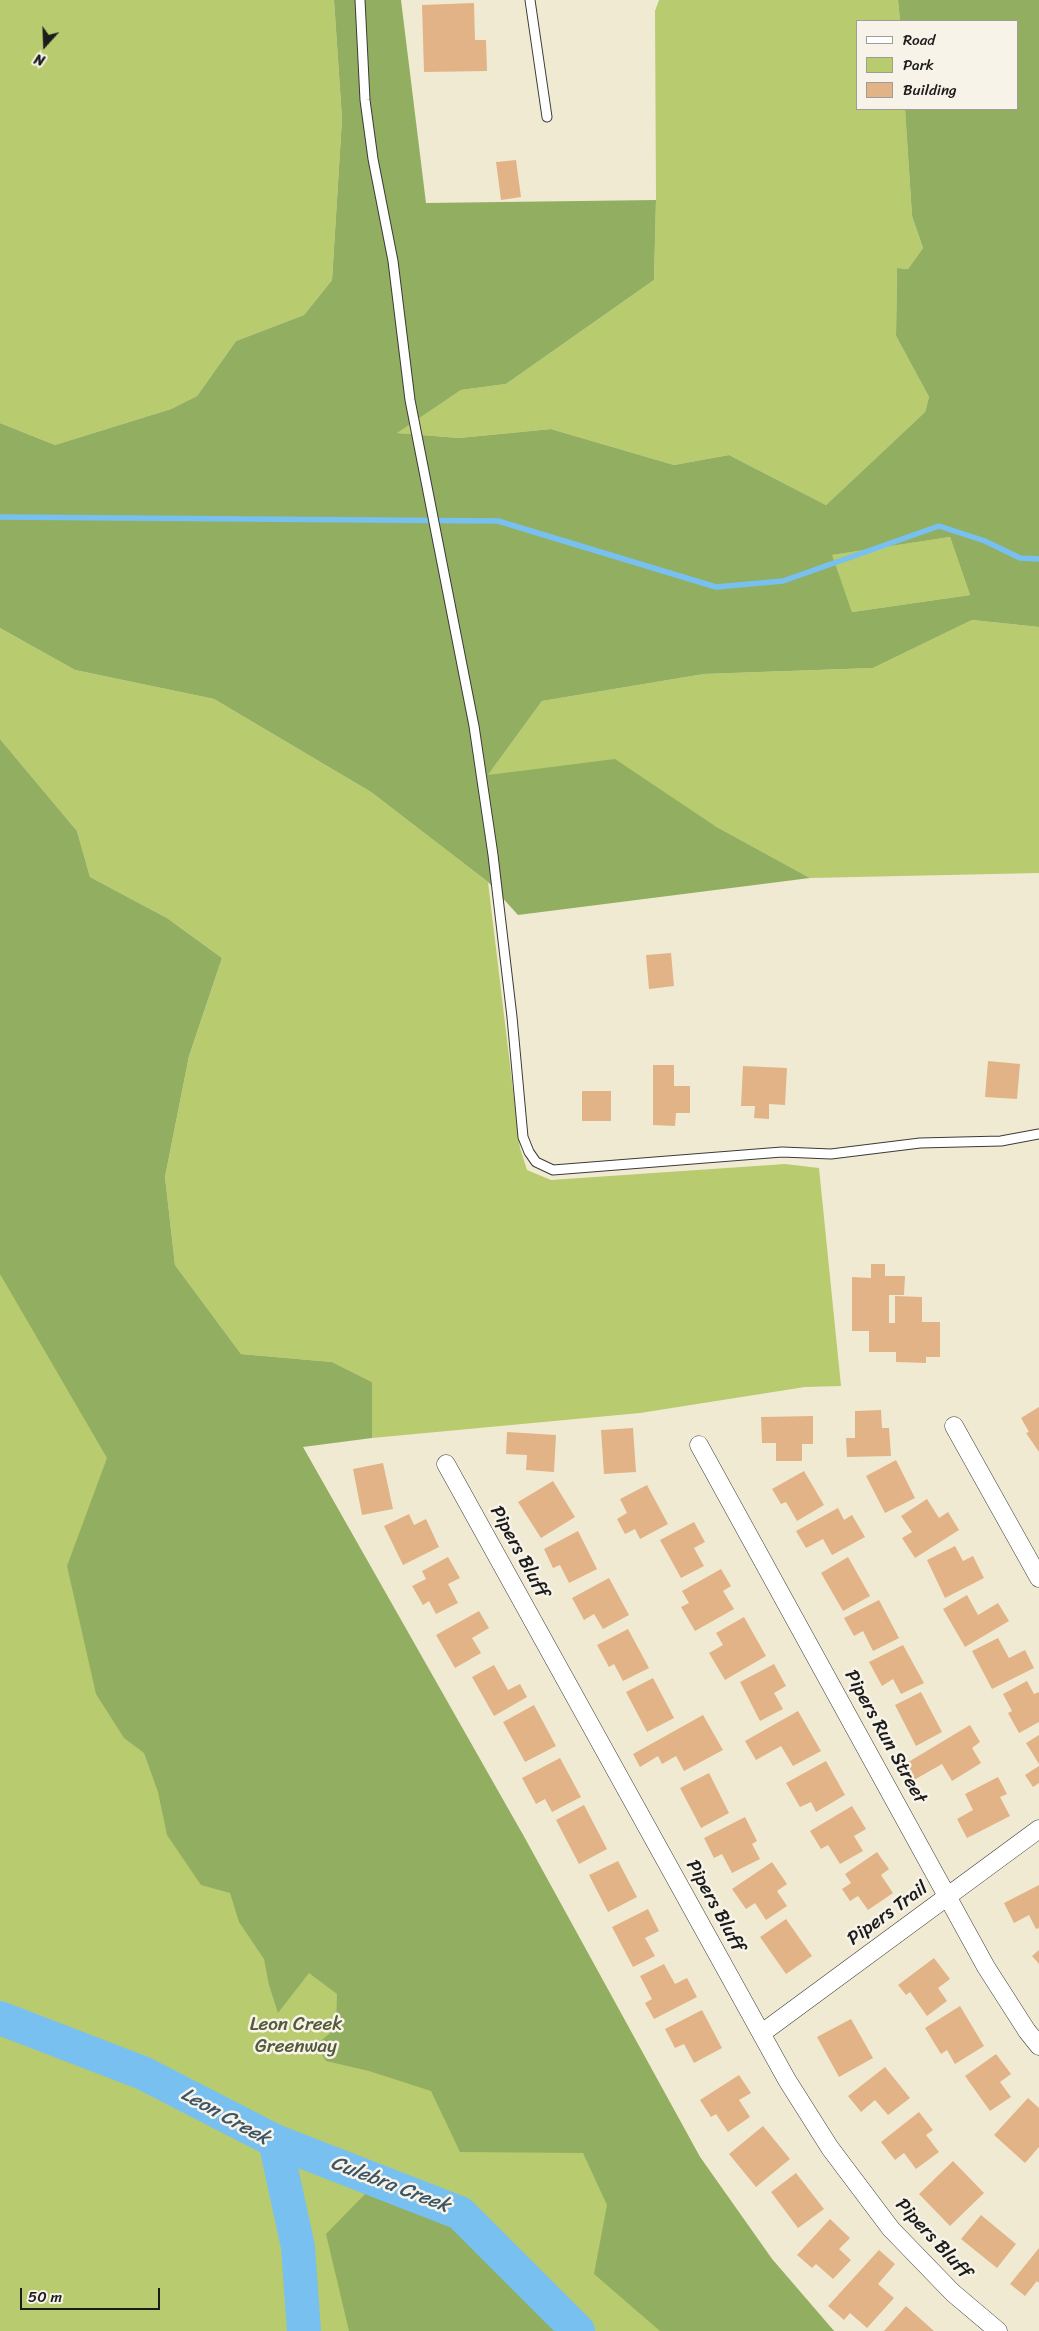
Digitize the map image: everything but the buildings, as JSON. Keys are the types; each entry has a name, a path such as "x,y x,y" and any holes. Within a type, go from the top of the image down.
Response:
{"street":[{"path":"954,1426 1039,1578"},
{"name":"Pipers Run Street","path":"699,1445 986,1967 1027,2031 1039,2046"},
{"name":"Pipers Bluff","path":"446,1464 787,2080 830,2148 891,2228 953,2293 998,2331"},
{"name":"Pipers Trail","path":"762,2033 1039,1829"}],"lane":[{"path":"360,0 368,120 393,261 410,400 474,726 493,855 512,1017 523,1137 529,1152 536,1162 553,1170 782,1152 832,1154 920,1143 1001,1141 1039,1134"},
{"path":"530,0 547,117"}],"green space":[{"path":"0,0 334,0 342,119 332,280 304,315 236,341 197,396 171,409 55,445 0,423"},
{"path":"334,0 401,0 426,203 656,200 654,280 506,384 461,390 397,433 459,438 551,429 674,465 729,455 826,505 925,412 929,397 896,336 897,268 908,269 923,248 912,216 905,110 1019,110 1019,20 900,20 898,0 1039,0 1039,627 972,620 873,668 704,674 542,701 488,775 615,759 715,826 810,878 518,915 488,882 371,792 214,699 75,670 0,628 0,423 55,445 171,409 197,396 236,341 304,315 332,280 342,119","holes":["950,537 970,595 852,612 832,555"]},
{"path":"659,0 898,0 900,20 856,20 856,110 905,110 912,216 923,248 908,269 897,268 896,336 929,397 925,412 826,505 729,455 674,465 551,429 459,438 396,433 461,390 506,384 654,280 656,200 655,11"},
{"path":"950,537 970,595 852,612 831,555"},
{"path":"972,620 1039,627 1039,873 810,878 715,826 488,775 542,701 704,674 873,668"},
{"path":"0,628 75,670 214,699 371,792 488,882 520,1148 527,1170 551,1180 785,1164 819,1168 841,1386 805,1387 640,1413 372,1438 372,1382 332,1362 241,1354 175,1265 165,1177 189,1056 222,958 167,918 90,877 77,831 0,739"},
{"path":"0,739 77,831 90,877 167,918 222,958 189,1056 165,1177 175,1265 241,1354 332,1362 372,1382 372,1438 303,1447 522,1833 700,2157 772,2259 834,2331 660,2331 594,2274 607,2205 583,2153 460,2152 431,2091 369,2071 326,2061 316,2045 336,2028 337,1994 309,1973 278,2013 269,1985 264,1959 239,1922 230,1893 201,1885 167,1835 158,1792 144,1753 124,1738 96,1694 67,1566 107,1458 0,1274"},
{"name":"Leon Creek Greenway","path":"0,915 188,1351 522,1833 700,2157 772,2259 834,2331 0,2331"},
{"path":"370,2189 446,2223 472,2238 555,2331 349,2331 326,2234"}],"waterway":[{"path":"0,517 498,521 716,587 783,581 939,526 985,541 1020,558 1039,559"},
{"name":"Culebra Creek","path":"0,2018 143,2073 275,2141 460,2213 578,2331"},
{"name":"Leon Creek","path":"275,2141 298,2247 304,2331"}]}
